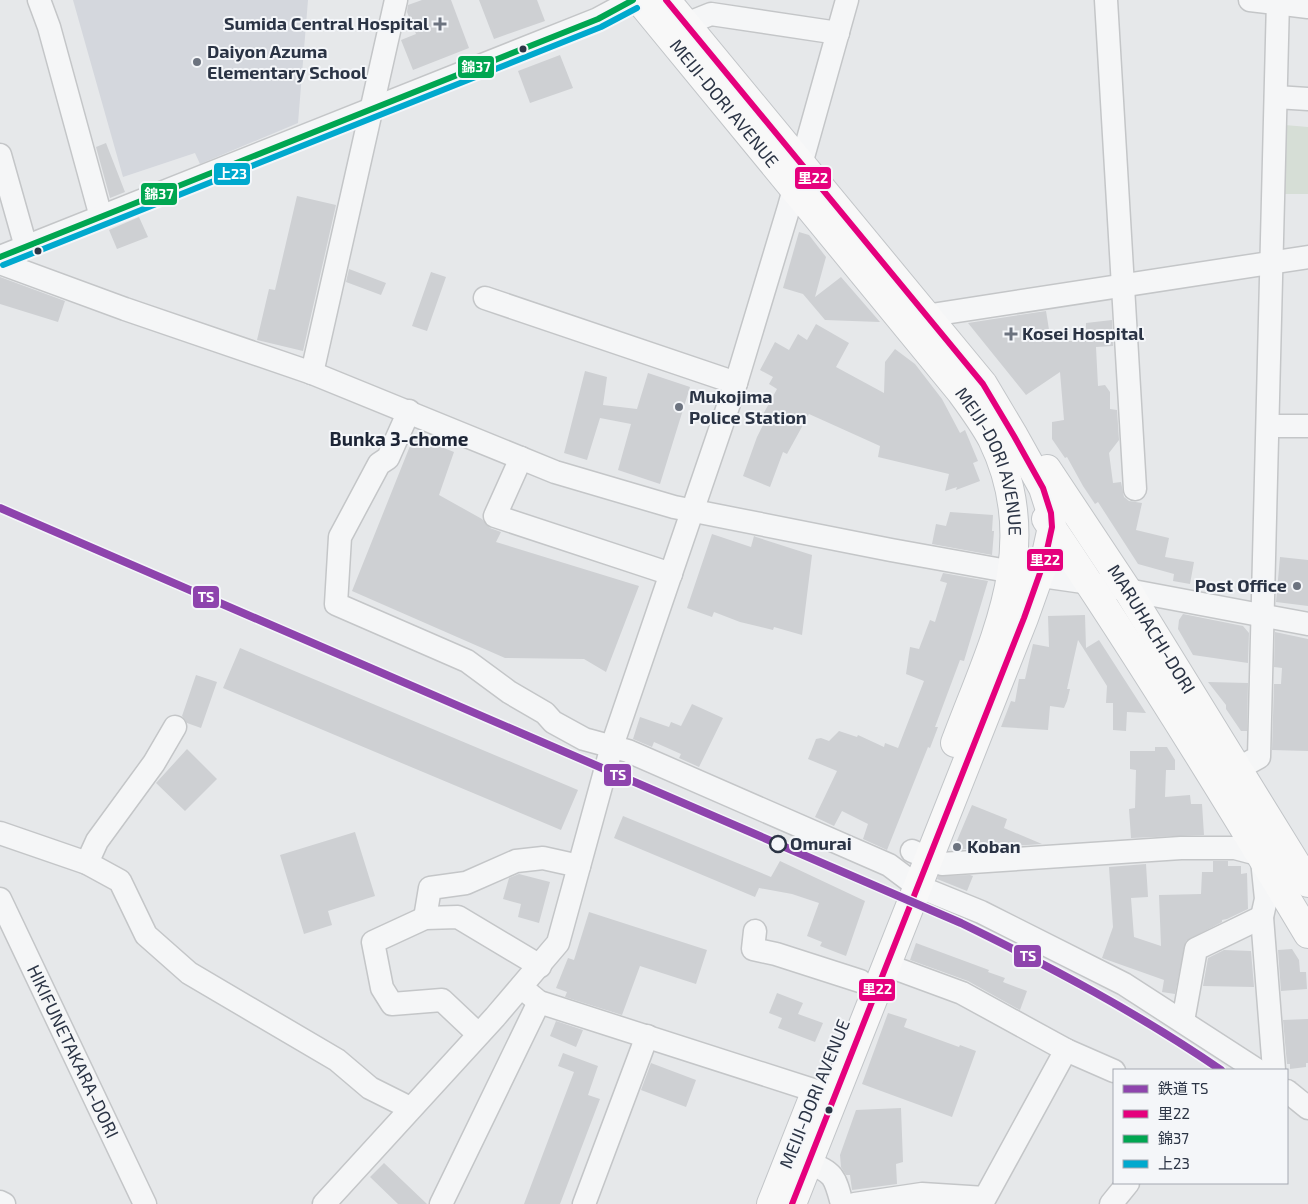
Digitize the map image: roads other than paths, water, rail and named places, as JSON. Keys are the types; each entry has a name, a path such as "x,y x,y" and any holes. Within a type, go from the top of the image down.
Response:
{"main road":[{"name":"MEIJI-DORI AVENUE","path":"639,0 925,316 983,384 1043,488 1051,513 1052,527 1000,623 915,868 886,964 792,1204"},
{"name":"MEIJI-DORI AVENUE","path":"666,0 686,24 797,176 960,391 991,438 1009,485 1026,574"},
{"name":"MARUHACHI-DORI","path":"983,384 1030,444 1128,590 1305,874"},
{"name":"MARUHACHI-DORI","path":"991,438 1090,583 1262,854 1308,934"},
{"name":"MEIJI-DORI AVENUE","path":"771,1204 860,981 915,868"}],"street":[{"path":"38,0 49,27 101,217"},
{"path":"312,372 396,0"},
{"path":"0,257 598,19 633,0"},
{"path":"324,1204 522,987 558,943 612,746 736,383 846,0"},
{"path":"1106,0 1135,489"},
{"path":"1250,0 1308,6"},
{"path":"1239,768 1259,757 1278,2"},
{"path":"686,24 711,14 838,33"},
{"path":"1276,97 1308,99"},
{"path":"0,155 26,247"},
{"path":"925,316 1308,257"},
{"path":"0,263 60,286 312,372 555,472 674,507 1026,574 1090,583 1308,624"},
{"path":"485,298 736,383"},
{"path":"409,411 388,458 379,464 340,537 336,604 467,662 508,692 545,713 554,722 584,738 612,746 710,786 889,866 915,868 942,864 1181,848 1235,848 1262,854 1305,874"},
{"path":"1268,426 1308,426"},
{"path":"521,458 495,516 671,574"},
{"path":"87,863 97,841 154,763 175,727"},
{"path":"0,833 87,863 120,881 146,935 189,973 337,1060 370,1088 410,1108"},
{"path":"1262,854 1266,899 1262,917 1274,1069"},
{"path":"425,918 430,888 466,883 516,861 543,858 579,866"},
{"path":"915,868 981,912 1115,980 1183,1021 1255,1069"},
{"name":"HIKIFUNETAKARA-DORI","path":"0,899 145,1204"},
{"path":"478,1034 442,1000 392,1004 382,988 373,942 425,918 458,917 540,966"},
{"path":"1183,1021 1196,949 1262,917"},
{"path":"755,930 753,949 776,954 860,981"},
{"path":"886,964 962,993 1066,1050 1113,1071"},
{"path":"522,987 539,1002 816,1091"},
{"path":"441,1204 539,1002"},
{"path":"584,1204 647,1036"},
{"path":"855,1204 922,1194 985,1198 1066,1050"},
{"path":"1288,1092 1308,1108"},
{"path":"808,1163 828,1170 838,1187 842,1204"},
{"path":"1111,1204 1127,1184"},
{"path":"0,1202 4,1204"}],"rail line":[{"name":"TS","path":"0,508 961,923 1126,1010 1220,1069"}],"place":[{"name":"Sumida Central Hospital","path":"440,24"},
{"name":"Daiyon Azuma Elementary School","path":"197,62"},
{"name":"Kosei Hospital","path":"1011,334"},
{"name":"Mukojima Police Station","path":"679,407"},
{"name":"Post Office","path":"1297,586"},
{"name":"Omurai","path":"778,844"},
{"name":"Koban","path":"957,847"}],"district":[{"name":"Bunka 3-chome","path":"399,439"}]}
